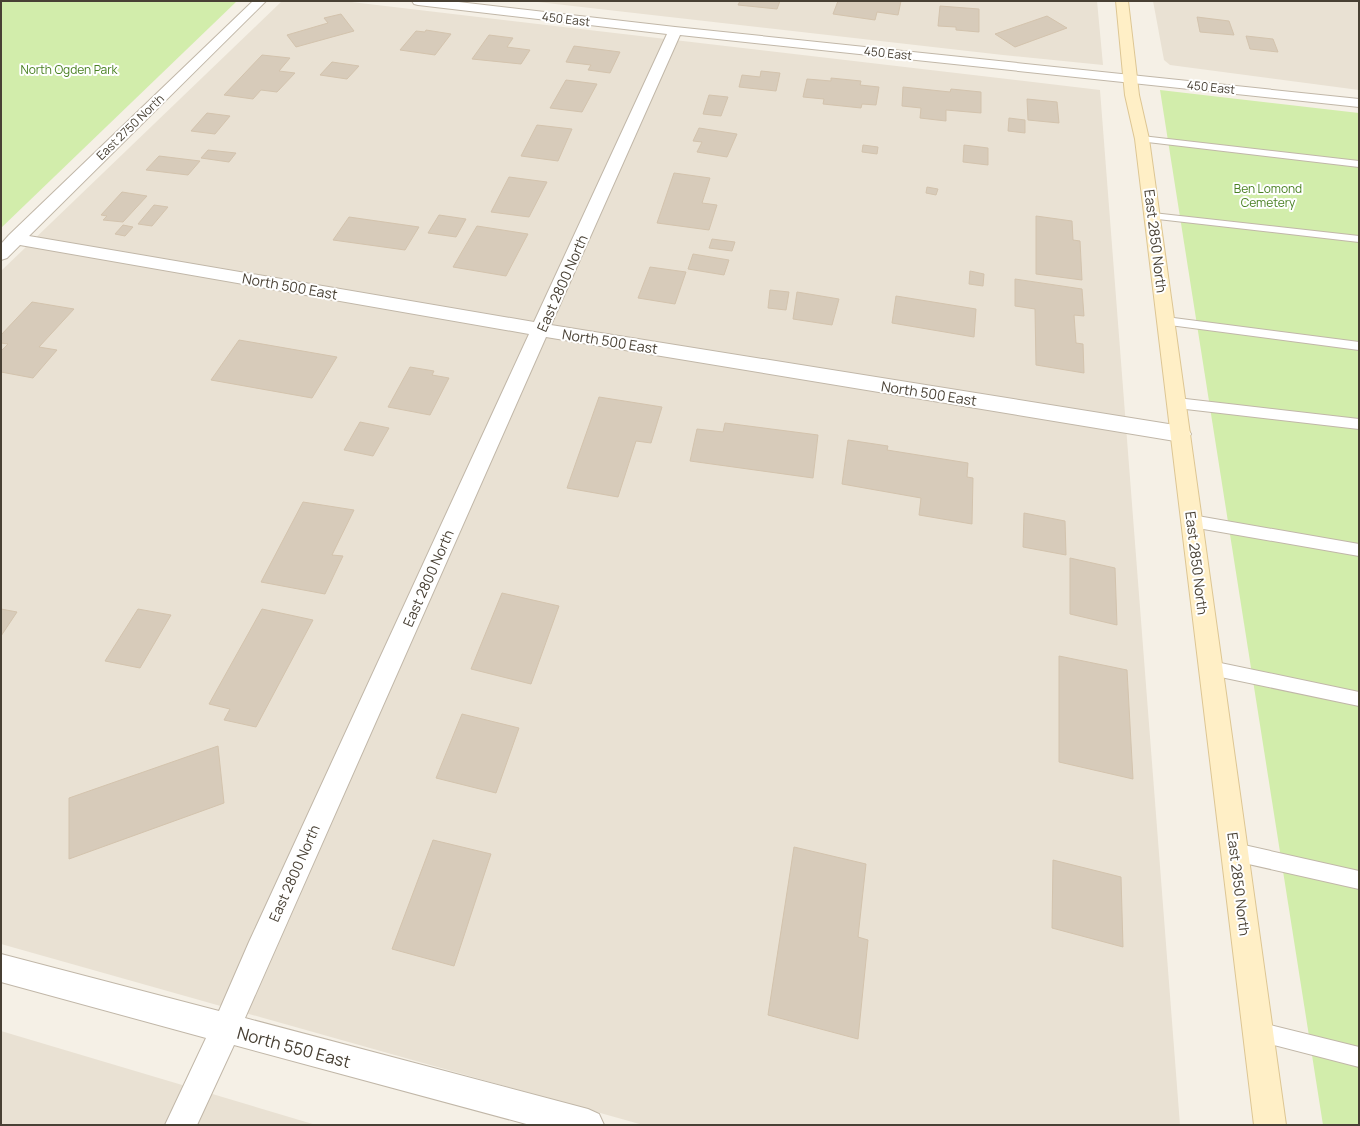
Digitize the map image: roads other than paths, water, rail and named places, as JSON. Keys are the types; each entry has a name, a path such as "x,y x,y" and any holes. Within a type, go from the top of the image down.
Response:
{"street":[{"name":"East 2750 North","path":"1,254 260,1"},
{"name":"450 East","path":"418,1 675,31 1359,103"},
{"name":"East 2850 North","path":"1122,1 1132,95 1142,139 1270,1125"},
{"name":"East 2800 North","path":"180,1125 226,1029 265,937 675,31"},
{"name":"North 500 East","path":"16,239 541,330 1181,434"},
{"name":"North 550 East","path":"1,968 588,1125"}],"lane":[{"path":"1142,139 1359,164"},
{"path":"1152,216 1359,239"},
{"path":"1166,321 1359,346"},
{"path":"1177,403 1359,424"},
{"path":"1192,521 1359,550"},
{"path":"1211,668 1359,699"},
{"path":"1235,852 1359,880"},
{"path":"1258,1032 1359,1057"}],"park label":[{"name":"North Ogden Park","path":"69,69"},
{"name":"Ben Lomond Cemetery","path":"1268,195"}]}
